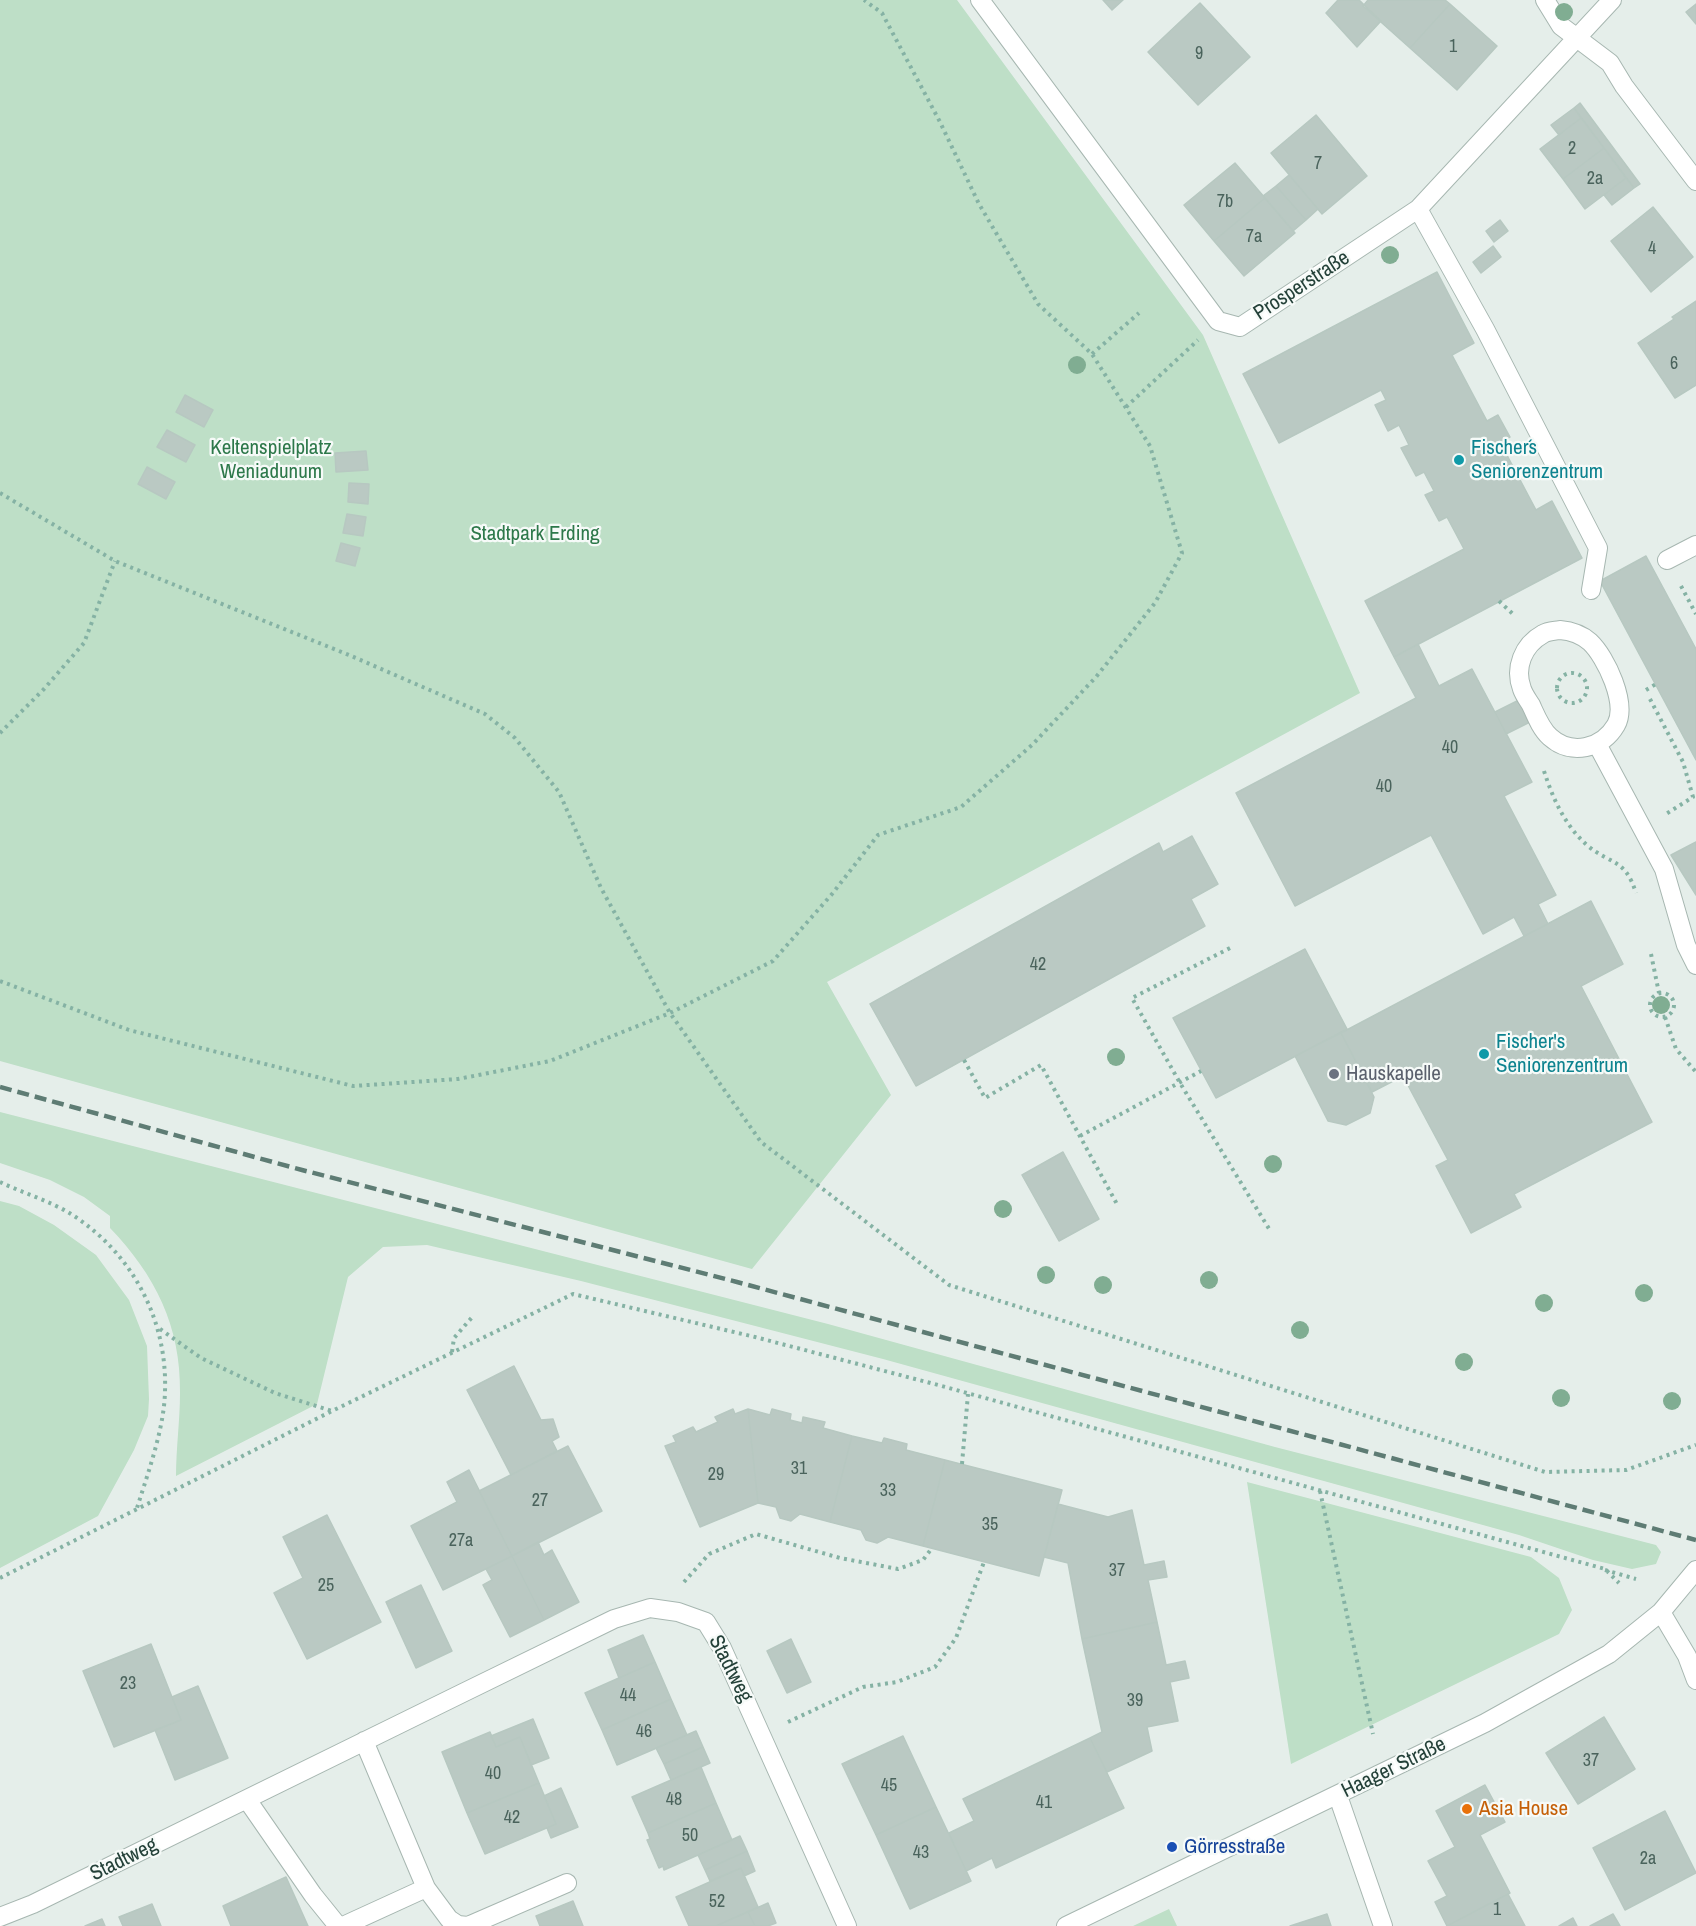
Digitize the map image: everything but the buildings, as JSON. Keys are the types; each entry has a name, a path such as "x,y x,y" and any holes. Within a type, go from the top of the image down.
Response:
{"street":[{"path":"980,0 1218,321"},
{"path":"1545,0 1561,26 1610,63 1624,86 1696,181"},
{"name":"Prosperstraße","path":"1218,321 1240,327 1418,209 1612,0"},
{"path":"1418,209 1485,329 1598,548 1591,590"},
{"path":"1667,560 1696,545"},
{"path":"1567,631 1577,633 1590,642 1600,656 1617,690 1620,706 1618,722 1608,736 1597,744 1579,748 1565,746 1549,736 1539,723 1522,689 1519,672 1522,656 1531,643 1544,633 1567,631"},
{"path":"1597,744 1664,869 1686,945 1696,965"},
{"name":"Haager Straße","path":"1065,1926 1485,1723 1609,1654 1661,1612 1696,1570"},
{"name":"Stadtweg","path":"0,1917 33,1904 248,1801 364,1741 614,1619 650,1608 678,1612 705,1622 722,1648 847,1926"},
{"path":"1661,1612 1692,1655 1696,1680"},
{"path":"364,1741 426,1888 450,1919 458,1925 468,1926 567,1883"},
{"path":"1338,1796 1383,1926"},
{"path":"248,1801 338,1926"},
{"path":"343,1926 426,1888"}],"path":[{"path":"0,981 129,1030 353,1086 459,1079 550,1061 670,1012 773,961 832,894 878,835 961,807 1032,745 1096,677 1155,603 1182,553 1150,446 1092,354 1038,304 979,204 940,122 882,13 864,0"},
{"path":"1092,354 1138,313"},
{"path":"1126,407 1218,321"},
{"path":"0,493 115,561 349,655 484,714 515,738 559,792 601,888 670,1012 761,1142 949,1285 1545,1472 1626,1470 1696,1446"},
{"path":"0,733 44,689 84,643 115,561"},
{"path":"1566,674 1580,675 1586,681 1587,692 1581,700 1566,702 1559,695 1558,685 1566,674"},
{"path":"1645,691 1656,684"},
{"path":"1549,736 1542,762 1553,798 1571,827 1589,847 1617,862 1632,878 1636,893"},
{"path":"1230,948 1132,998 1180,1083 1271,1232"},
{"path":"1651,954 1659,993"},
{"path":"1659,993 1667,993 1674,1002 1671,1013 1665,1017 1654,1014 1650,1008 1652,997 1659,993"},
{"path":"1665,1017 1676,1049 1696,1072"},
{"path":"963,1060 985,1098 1041,1065 1118,1206"},
{"path":"1080,1136 1201,1071"},
{"path":"0,1182 70,1214 106,1240 139,1283 159,1329 165,1370 164,1407 136,1509"},
{"path":"0,1578 332,1411 573,1294 755,1337 968,1394 1636,1579"},
{"path":"452,1353 454,1338 474,1315"},
{"path":"159,1329 201,1358 275,1393 332,1411"},
{"path":"962,1464 968,1394"},
{"path":"1320,1491 1372,1734"},
{"path":"678,1612 684,1581 709,1554 756,1534 840,1558 898,1569 923,1560 932,1548"},
{"path":"761,1735 863,1687 897,1682 935,1667 956,1638 984,1562"},
{"path":"1605,1569 1619,1583"}],"green space":[{"name":"Stadtpark Erding","path":"0,0 957,0 1203,335 1360,693 827,982 891,1095 752,1269 0,1061"},
{"path":"0,1112 828,1324 1275,1447 1656,1545 1661,1552 1656,1564 1632,1569 1593,1560 1519,1535 883,1359 581,1281 427,1245 383,1247 348,1277 317,1404 176,1476 180,1403 179,1369 176,1346 162,1303 140,1264 110,1228 110,1216 84,1197 50,1180 0,1163"},
{"path":"0,1201 19,1206 54,1225 96,1255 129,1300 147,1346 149,1399 148,1416 134,1450 98,1516 0,1568"},
{"path":"1247,1482 1531,1557 1559,1578 1572,1610 1559,1634 1291,1764"},
{"path":"1169,1909 1177,1926 1133,1926"}],"railway":[{"path":"0,1087 302,1170 737,1282 1696,1540"}],"place":[{"name":"Fischer´s Seniorenzentrum","path":"1459,460"},
{"name":"Fischer's Seniorenzentrum","path":"1484,1054"},
{"name":"Hauskapelle","path":"1334,1074"},
{"name":"Asia House","path":"1467,1809"},
{"name":"Görresstraße","path":"1172,1847"}],"park label":[{"name":"Keltenspielplatz Weniadunum","path":"271,460"}]}
